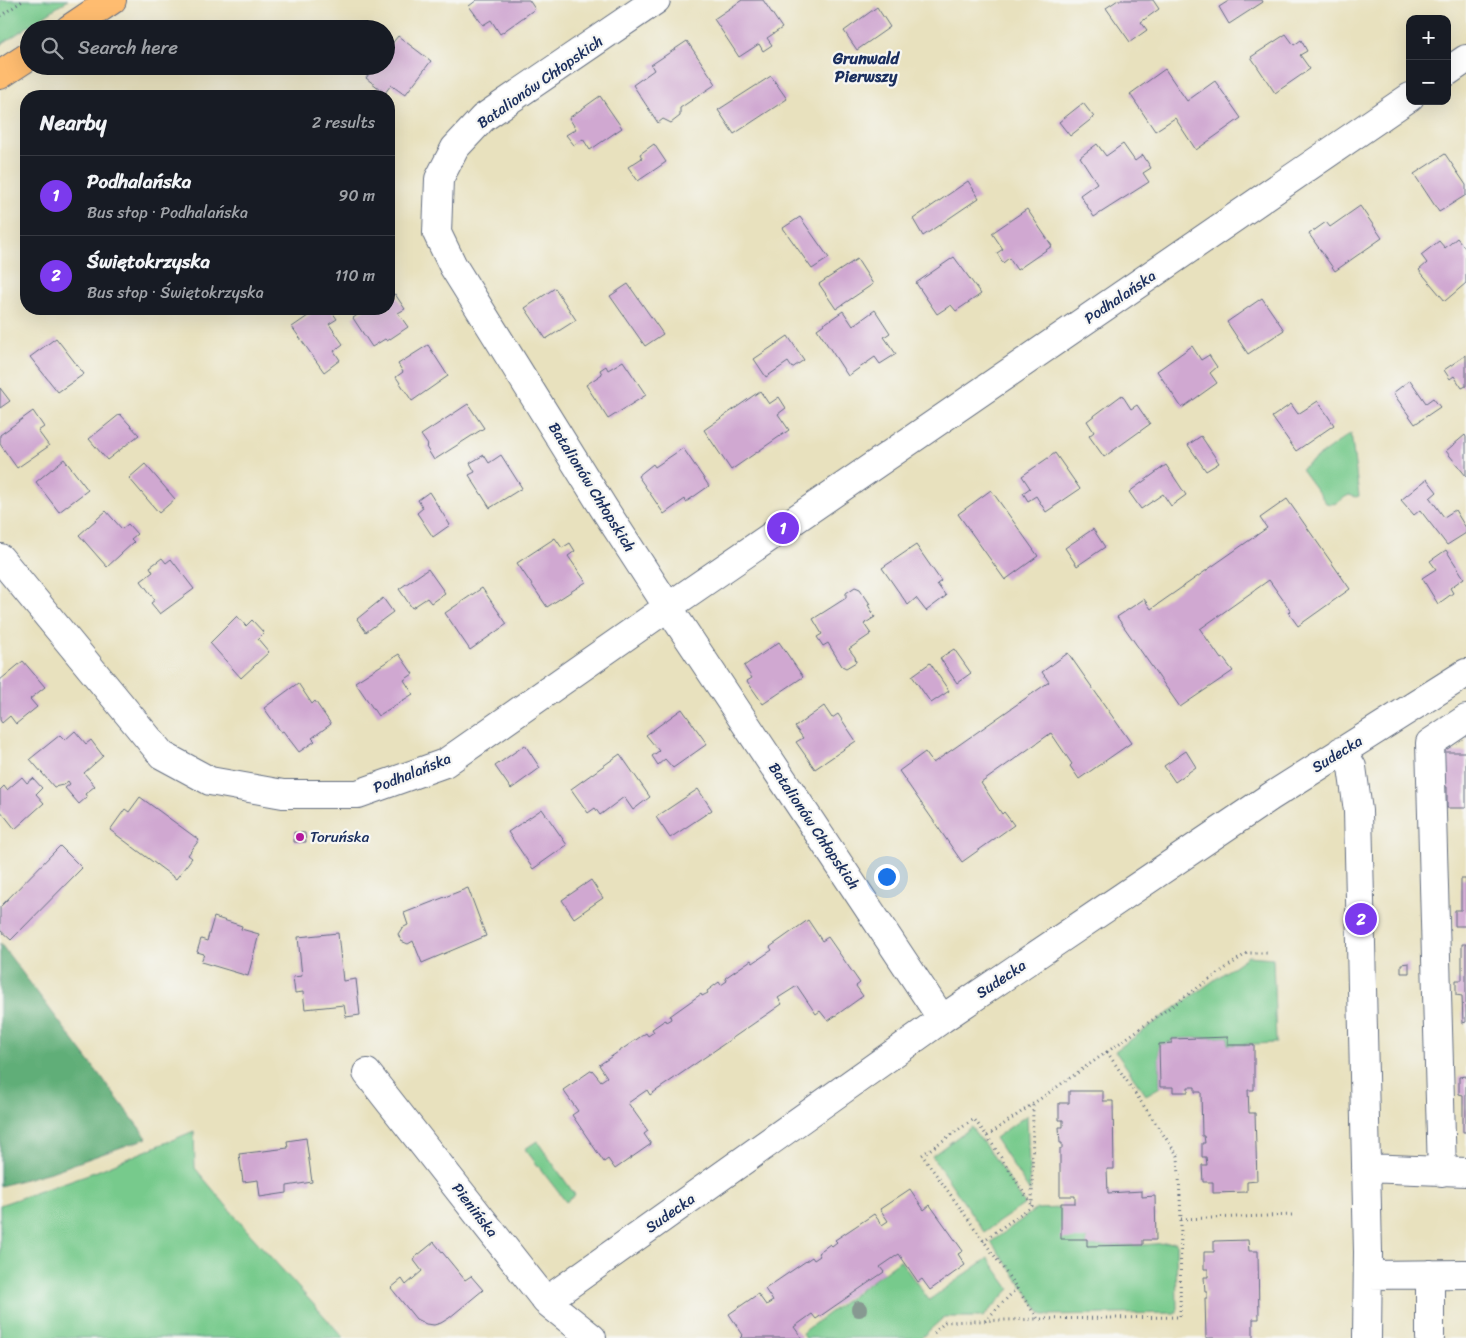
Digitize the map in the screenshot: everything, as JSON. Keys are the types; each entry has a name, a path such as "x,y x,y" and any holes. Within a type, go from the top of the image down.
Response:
{"main road":[{"path":"82,20 112,0"},
{"path":"0,75 20,62"}],"street":[{"name":"Batalionów Chłopskich","path":"656,0 483,118 460,142 438,178 437,233 453,266 603,507 942,1019"},
{"path":"1451,69 1466,59"},
{"name":"Podhalańska","path":"0,558 162,754 210,781 283,794 358,794 445,763 668,607 1406,101"},
{"name":"Sudecka","path":"546,1301 942,1019 1270,797 1466,674"},
{"path":"1366,1168 1454,1172 1430,742 1466,719"},
{"path":"1341,751 1352,767 1358,810 1368,1275 1367,1338"},
{"name":"Pienińska","path":"367,1073 546,1301 592,1338"},
{"path":"1430,1274 1430,1338"},
{"path":"1368,1275 1466,1274"}],"path":[{"path":"0,16 24,0"},
{"path":"987,1136 1247,953 1269,953"},
{"path":"934,1333 945,1322 1180,1316 1181,1219 1178,1156 1107,1052"},
{"path":"1032,1206 1033,1104"},
{"path":"1032,1206 974,1119 922,1155 1038,1319"},
{"path":"983,1240 1032,1206"},
{"path":"1181,1219 1294,1216"},
{"path":"985,1321 1017,1288"}],"green space":[{"path":"0,0 68,0 38,20 20,20 20,32 0,45"},
{"path":"1351,433 1359,496 1349,495 1337,503 1326,503 1301,469"},
{"path":"0,943 147,1138 54,1171 0,1186"},
{"path":"1248,956 1273,958 1276,1043 1228,1045 1228,1037 1172,1039 1172,1043 1159,1044 1160,1087 1146,1095 1115,1051"},
{"path":"1027,1115 1030,1192 995,1138"},
{"path":"971,1127 992,1154 1025,1204 984,1232 932,1156"},
{"path":"194,1131 195,1168 250,1234 344,1338 1,1338 0,1205 97,1171"},
{"path":"537,1141 575,1195 566,1202 525,1149"},
{"path":"1061,1208 1087,1239 1087,1246 1143,1245 1176,1242 1177,1313 1043,1315 991,1242 1036,1209"},
{"path":"988,1258 1010,1289 983,1317 944,1317 921,1338 805,1338 802,1333 900,1260 929,1300"}],"building":[{"path":"477,0 529,0 535,9 500,34 491,20 483,25 469,6"},
{"path":"742,0 763,0 782,28 767,38 772,45 763,51 759,44 739,57 714,19"},
{"path":"1118,0 1153,0 1159,9 1141,22 1147,30 1130,42 1106,8"},
{"path":"1230,0 1262,0 1263,2 1229,24 1219,7"},
{"path":"877,7 890,27 857,50 844,31"},
{"path":"1286,34 1294,45 1301,40 1307,51 1300,55 1310,69 1275,93 1251,57"},
{"path":"398,36 431,61 405,95 391,85 387,90 381,90 366,78 368,75 395,75 395,40"},
{"path":"687,41 716,84 680,108 680,116 671,123 663,119 658,123 633,85 654,70 651,65"},
{"path":"1165,69 1187,101 1215,81 1241,118 1196,150 1175,118 1155,131 1130,94"},
{"path":"771,76 787,99 734,134 718,110"},
{"path":"600,96 622,128 590,150 583,139 574,145 566,135 576,129 569,118"},
{"path":"1083,103 1094,117 1070,136 1059,122"},
{"path":"654,144 666,162 638,181 628,167 642,158 640,154"},
{"path":"1097,144 1106,156 1123,144 1135,161 1143,155 1151,168 1143,173 1149,182 1094,217 1080,195 1097,183 1080,157"},
{"path":"1445,154 1466,185 1466,195 1439,212 1414,174"},
{"path":"968,181 979,198 923,236 913,219"},
{"path":"1360,206 1382,238 1335,271 1309,234 1326,222 1330,227"},
{"path":"1027,209 1052,246 1017,270 1009,258 1003,263 997,253 1003,249 992,233"},
{"path":"800,217 829,258 812,269 783,228"},
{"path":"1457,238 1466,249 1466,283 1445,301 1419,270 1427,263 1421,255 1439,241 1445,248"},
{"path":"954,257 981,294 956,311 951,305 937,314 916,283"},
{"path":"857,259 873,284 836,309 819,284"},
{"path":"628,284 663,334 645,346 610,296"},
{"path":"555,288 576,320 546,339 525,308"},
{"path":"395,294 405,309 398,313 408,327 387,341 385,339 372,347 353,318 357,315 395,315"},
{"path":"1262,298 1284,330 1248,354 1227,322"},
{"path":"875,310 890,333 884,337 896,354 880,364 875,357 848,376 817,329 843,311 853,326"},
{"path":"309,315 334,315 337,319 329,324 343,344 334,351 340,360 324,372 292,327"},
{"path":"788,336 804,360 792,368 788,362 766,377 754,359"},
{"path":"56,338 84,374 58,392 30,357"},
{"path":"428,345 448,376 412,401 396,377 403,372 398,364"},
{"path":"1192,346 1201,360 1209,355 1217,367 1210,373 1217,383 1182,408 1157,371"},
{"path":"1466,355 1466,386 1462,388 1454,376 1450,379 1444,370"},
{"path":"623,361 646,395 608,419 586,385 602,374 600,370 606,366 608,370"},
{"path":"1410,380 1426,403 1433,398 1440,407 1415,424 1393,393"},
{"path":"0,388 10,401 0,408"},
{"path":"760,391 769,404 779,397 786,408 778,414 789,430 731,470 704,430"},
{"path":"1122,395 1131,409 1137,405 1150,424 1104,457 1089,436 1094,432 1087,421"},
{"path":"1318,401 1334,425 1296,451 1272,417 1291,404 1298,414"},
{"path":"468,404 484,428 434,460 426,447 428,445 421,435"},
{"path":"33,411 44,427 38,431 49,446 17,468 0,444 0,435"},
{"path":"120,414 139,435 107,460 89,439"},
{"path":"1465,435 1466,437 1466,476 1446,451"},
{"path":"1201,436 1219,463 1206,471 1188,445"},
{"path":"683,448 709,486 686,502 685,499 664,514 638,476 653,464 655,467"},
{"path":"1055,453 1080,489 1046,512 1036,496 1028,501 1023,493 1030,488 1022,476"},
{"path":"484,455 489,463 501,455 522,488 490,508 469,475 475,472 470,463"},
{"path":"64,459 88,490 59,512 36,482"},
{"path":"145,464 175,499 159,513 129,478"},
{"path":"1166,465 1186,495 1171,506 1163,494 1141,509 1129,492"},
{"path":"1427,479 1437,492 1430,498 1444,517 1455,510 1466,528 1466,533 1447,545 1420,510 1414,515 1401,500"},
{"path":"991,490 1038,556 1005,580 958,514"},
{"path":"429,492 450,525 433,537 417,513 423,508 418,500"},
{"path":"1287,499 1350,589 1298,626 1288,612 1291,611 1269,580 1200,629 1221,659 1223,658 1233,671 1180,707 1117,617 1144,599 1151,609 1267,528 1260,518"},
{"path":"106,511 122,529 128,524 137,534 131,539 134,542 107,567 79,535"},
{"path":"1093,529 1105,547 1077,566 1065,548"},
{"path":"555,538 562,548 570,543 575,551 568,556 586,582 547,607 517,563"},
{"path":"916,545 941,581 937,584 946,596 926,611 916,598 908,605 882,568"},
{"path":"1446,550 1464,578 1450,588 1453,593 1438,604 1422,578 1436,569 1430,561"},
{"path":"162,558 166,563 171,559 194,589 160,614 151,603 155,600 141,581 153,572 150,567"},
{"path":"428,569 445,593 431,603 427,598 412,608 399,589"},
{"path":"855,587 860,589 870,604 868,605 875,617 864,624 871,634 849,649 856,662 846,668 842,666 828,643 823,646 817,637 822,634 813,619 846,598 846,593"},
{"path":"482,588 507,624 470,650 445,613"},
{"path":"383,598 393,612 366,632 357,619"},
{"path":"237,616 246,626 252,620 264,633 258,639 269,652 241,678 210,643"},
{"path":"779,642 803,677 763,704 747,681 752,678 744,666"},
{"path":"954,649 971,673 957,683 940,658"},
{"path":"1068,653 1131,743 1079,779 1070,766 1072,764 1051,733 981,783 1002,814 1004,812 1014,825 962,862 899,771 925,752 933,763 1049,682 1042,672"},
{"path":"399,654 413,674 404,680 413,694 378,716 355,682"},
{"path":"23,661 45,687 30,699 37,707 16,724 10,716 2,723 0,720 0,680"},
{"path":"930,663 949,691 931,703 912,676"},
{"path":"298,683 312,704 315,701 331,724 312,738 315,741 299,752 283,731 281,732 264,708"},
{"path":"824,706 832,718 838,714 856,741 815,769 796,742 803,738 795,727"},
{"path":"682,709 707,744 673,768 665,759 658,765 652,756 659,751 646,735"},
{"path":"75,731 86,744 91,740 103,756 84,773 95,786 85,794 87,797 79,804 65,788 70,784 68,781 63,785 54,787 30,759 60,735 65,740"},
{"path":"525,745 540,768 511,789 495,766"},
{"path":"1186,751 1196,767 1175,782 1164,766"},
{"path":"1442,752 1466,752 1466,808 1447,808 1447,787 1439,787"},
{"path":"620,754 650,797 633,810 624,797 600,815 595,808 588,813 571,789"},
{"path":"22,777 27,783 33,778 42,788 36,794 44,803 15,829 0,810 0,790 4,786 7,790"},
{"path":"698,789 712,810 670,838 656,817"},
{"path":"140,797 199,840 188,855 192,858 176,879 110,830 125,809 129,812"},
{"path":"542,809 567,845 533,869 508,832"},
{"name":"Toruńska","path":"294,832 305,833 306,842 294,842"},
{"path":"60,846 82,868 11,940 0,930 0,907"},
{"path":"1461,879 1466,879 1466,926 1455,926 1455,910 1461,910"},
{"path":"591,880 603,898 574,918 562,900"},
{"path":"468,888 486,936 422,963 413,941 408,944 401,941 398,934 402,928 408,925 404,913"},
{"path":"214,917 242,926 241,929 259,934 248,976 201,962 204,954 197,952 201,939 207,941"},
{"path":"808,920 822,941 828,937 860,983 856,986 863,996 828,1021 820,1011 816,1014 797,986 778,998 782,1004 650,1095 647,1090 628,1103 648,1131 644,1134 651,1144 615,1169 608,1159 604,1162 572,1115 578,1111 563,1090 592,1070 601,1081 607,1077 599,1065 646,1033 648,1036 654,1032 652,1029 665,1020 666,1022 671,1019 670,1016 701,994 702,996 708,993 707,991 719,982 721,985 727,981 725,978 751,960 753,963 772,950 770,947"},
{"path":"338,933 343,981 356,979 360,1015 346,1017 344,1005 305,1009 303,992 295,993 293,977 302,976 298,937"},
{"path":"1462,944 1466,944 1466,1022 1463,1023 1462,996 1456,995 1456,980 1462,980"},
{"path":"1409,963 1409,973 1401,973 1401,964"},
{"path":"1228,1037 1228,1045 1254,1045 1254,1090 1248,1090 1249,1113 1255,1113 1257,1181 1247,1182 1247,1192 1213,1193 1213,1182 1203,1182 1202,1165 1207,1165 1206,1157 1202,1157 1202,1143 1205,1143 1204,1136 1202,1136 1201,1092 1195,1092 1195,1087 1188,1087 1188,1092 1173,1092 1173,1087 1160,1087 1159,1044 1172,1043 1172,1039"},
{"path":"1466,1076 1466,1132 1463,1132 1463,1095 1459,1094 1459,1077"},
{"path":"1069,1091 1103,1091 1103,1101 1113,1101 1114,1169 1107,1169 1108,1193 1142,1191 1142,1197 1155,1196 1156,1240 1143,1240 1143,1245 1087,1246 1087,1239 1061,1239 1061,1203 1075,1203 1075,1196 1060,1196 1060,1149 1062,1149 1062,1143 1060,1143 1059,1127 1063,1127 1063,1120 1059,1120 1059,1103 1069,1103"},
{"path":"306,1138 312,1182 287,1186 287,1193 260,1197 258,1180 243,1182 239,1154 288,1148 287,1141"},
{"path":"910,1189 924,1210 930,1205 963,1251 958,1254 965,1265 930,1290 922,1279 918,1282 899,1254 880,1267 884,1272 816,1319 812,1314 794,1327 802,1338 740,1338 743,1335 729,1314 758,1294 766,1305 773,1301 765,1289 812,1257 814,1260 820,1256 818,1253 830,1244 832,1246 837,1242 835,1240 874,1214 882,1225 888,1221 880,1209"},
{"path":"1248,1240 1249,1251 1258,1251 1259,1319 1253,1319 1253,1338 1206,1338 1205,1298 1207,1298 1207,1292 1205,1292 1204,1277 1208,1277 1208,1269 1204,1269 1204,1252 1214,1252 1214,1241"},
{"path":"434,1242 465,1280 471,1276 483,1290 449,1318 434,1325 426,1324 416,1319 391,1288 402,1279 406,1285 422,1271 413,1259"}],"place":[{"name":"Podhalańska","path":"783,528"},
{"name":"Toruńska","path":"300,837"},
{"name":"Świętokrzyska","path":"1361,919"}],"district":[{"name":"Grunwald Pierwszy","path":"866,67"}]}
